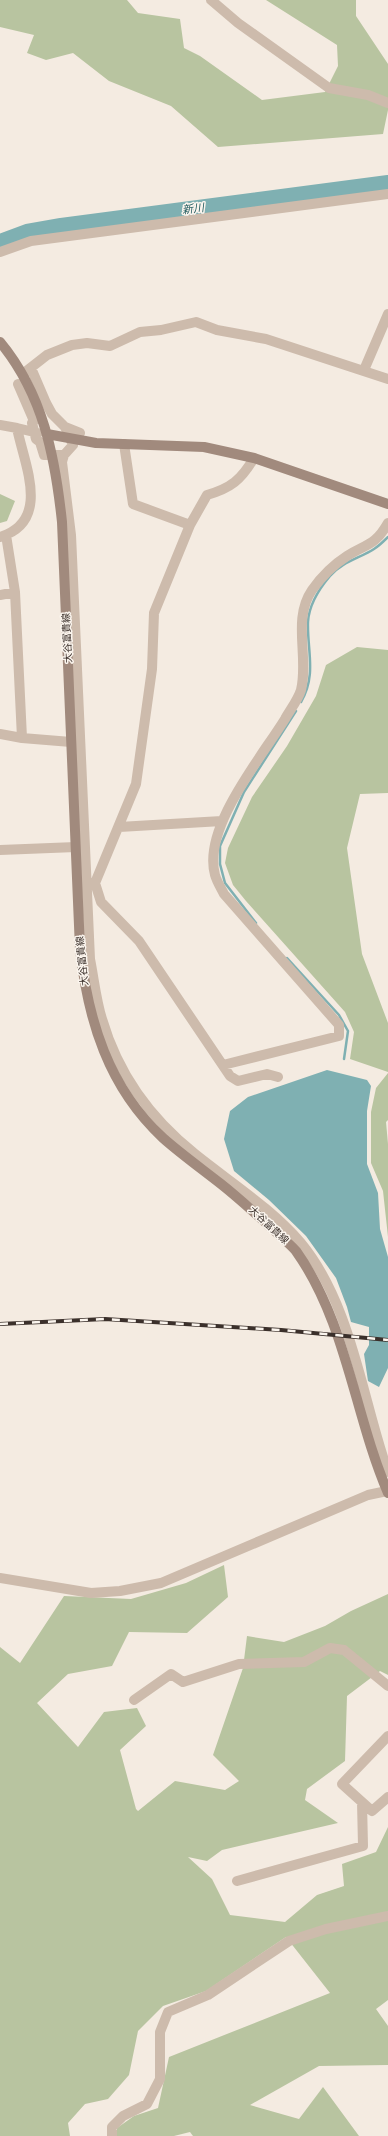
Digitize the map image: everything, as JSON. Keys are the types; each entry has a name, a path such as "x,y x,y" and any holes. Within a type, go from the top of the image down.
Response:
{"main road":[{"name":"大谷富貴線","path":"0,342 27,371 36,413 47,434 52,455 62,522 83,980 89,1009 101,1047 119,1083 139,1112 162,1137 248,1206 295,1250 314,1278 339,1335 372,1450 387,1492"},
{"path":"47,434 96,443 185,445 204,447 254,458 388,504"}],"street":[{"path":"211,0 238,23 329,88 368,95 388,103"},
{"path":"0,252 31,241 388,194"},
{"path":"364,370 388,314"},
{"path":"80,433 65,427 52,414 27,371 47,355 72,345 87,343 110,346 140,332 161,330 196,322 217,330 266,339 388,379"},
{"path":"18,384 36,413 36,439 40,442 44,455 64,455"},
{"path":"36,413 52,414"},
{"path":"0,426 47,434"},
{"path":"65,427 68,438 73,445 64,455 62,462 71,535 90,959 102,1019 115,1056 139,1098 167,1131 195,1155 266,1209 301,1244 326,1282 351,1348 376,1438 388,1472"},
{"path":"17,428 32,483 30,506 26,520 3,536 15,592 22,738"},
{"path":"124,444 133,504 190,525"},
{"path":"254,458 244,475 224,490 207,495 190,525 154,613 152,669 136,784 95,883 101,902 139,941 230,1076 238,1081 267,1074 278,1077"},
{"path":"223,1065 339,1036 339,1025 224,894 215,876 213,855 222,821 239,789 301,692 304,672 302,616 312,590 328,571 348,556 372,544 383,533 388,523"},
{"path":"0,595 15,592"},
{"path":"0,734 22,738 71,742"},
{"path":"119,828 222,821"},
{"path":"0,850 76,847"},
{"path":"0,1578 91,1593 120,1591 161,1583 368,1495 387,1492"},
{"path":"134,1700 171,1674 183,1682 239,1664 304,1662 330,1648 344,1650 388,1686"},
{"path":"388,1736 342,1784 372,1811 388,1797"},
{"path":"237,1881 363,1846 362,1802"},
{"path":"112,2136 112,2126 123,2116 147,2104 160,2079 160,2032 168,2012 208,1995 289,1941 326,1929 388,1916"}],"green space":[{"path":"0,0 127,0 138,13 180,19 184,48 200,56 262,100 325,92 338,66 337,45 266,0 356,0 356,16 388,64 388,110 383,134 218,147 171,106 109,81 73,53 46,60 27,53 34,35 0,27"},
{"path":"0,494 15,501 7,521 0,523"},
{"path":"357,647 388,650 388,793 360,794 347,848 362,954 388,1023 388,1072 350,1059 354,1032 345,1012 233,885 225,863 228,848 252,797 287,746 316,696 326,665"},
{"path":"388,1073 388,1120 386,1122 388,1144 388,1237 383,1191 371,1163 371,1112 376,1088"},
{"path":"224,1565 228,1597 187,1633 129,1632 112,1666 68,1674 37,1703 78,1747 104,1712 137,1708 146,1726 120,1750 136,1809 138,1811 175,1781 225,1790 239,1781 213,1755 243,1668 247,1636 284,1642 325,1626 351,1611 388,1594 388,1675 380,1671 347,1696 345,1761 307,1789 305,1800 338,1823 222,1850 207,1861 188,1857 212,1879 230,1915 285,1922 317,1895 344,1886 342,1864 376,1852 388,1827 388,2000 376,2009 388,2026 388,2065 319,2066 250,2105 299,2119 323,2087 359,2136 193,2136 190,2132 174,2136 117,2136 117,2128 134,2116 158,2108 169,2057 330,1993 286,1937 206,1991 163,2006 138,2031 129,2075 108,2099 85,2104 68,2123 70,2136 0,2136 0,1647 20,1663 64,1596 131,1599 186,1583"}],"water":[{"path":"327,1070 367,1080 371,1086 367,1111 367,1164 378,1193 380,1229 388,1257 388,1368 379,1387 368,1381 364,1354 369,1345 369,1327 351,1322 336,1278 306,1236 269,1200 234,1171 224,1139 230,1111 248,1097"}],"waterway":[{"name":"新川","path":"0,242 27,232 61,226 388,183"},
{"path":"301,702 309,682 310,662 308,622 310,609 315,597 335,571 374,549 388,537"},
{"path":"256,923 225,883 220,864 220,846 244,792 296,711"},
{"path":"287,958 339,1015 348,1031 344,1059"}],"railway":[{"path":"0,1324 105,1319 281,1330 388,1340"}]}
